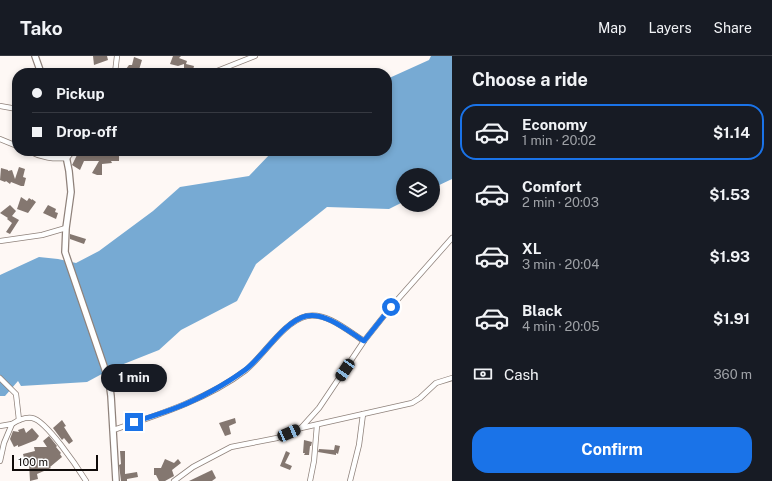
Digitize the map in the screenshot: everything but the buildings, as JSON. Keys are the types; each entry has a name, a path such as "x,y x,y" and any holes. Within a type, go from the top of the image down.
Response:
{"street":[{"path":"35,56 39,68"},
{"path":"116,68 117,56"},
{"path":"226,68 254,56"},
{"path":"0,106 12,108"},
{"path":"0,139 12,144"},
{"path":"40,156 44,158 67,158 71,192 66,228 65,252 109,380 116,481"},
{"path":"0,241 42,235 66,228"},
{"path":"301,428 319,408 364,341 409,285 452,238"},
{"path":"113,430 178,407 222,385 245,370 260,357 284,329 306,316 316,316 329,319 364,341"},
{"path":"0,378 16,394 19,420"},
{"path":"174,481 193,467 231,447 277,438 301,428 412,403 420,398 436,383 452,378"},
{"path":"350,481 359,445 363,414"},
{"path":"0,426 12,424 19,420 33,418 40,421 64,450 86,481"},
{"path":"0,461 4,443 12,424"},
{"path":"310,481 314,461 316,425"}],"water":[{"path":"431,56 452,56 452,179 440,185 440,168 396,168 396,206 389,209 327,207 256,264 237,301 181,330 159,350 111,369 87,382 21,386 18,381 5,396 0,396 0,275 39,257 76,263 99,251 153,211 180,187 249,176 268,156 392,156 392,77 429,60"}],"route":[{"path":"134,422 178,407 222,385 245,370 260,357 284,329 306,316 316,316 329,319 364,341 391,307"}]}
